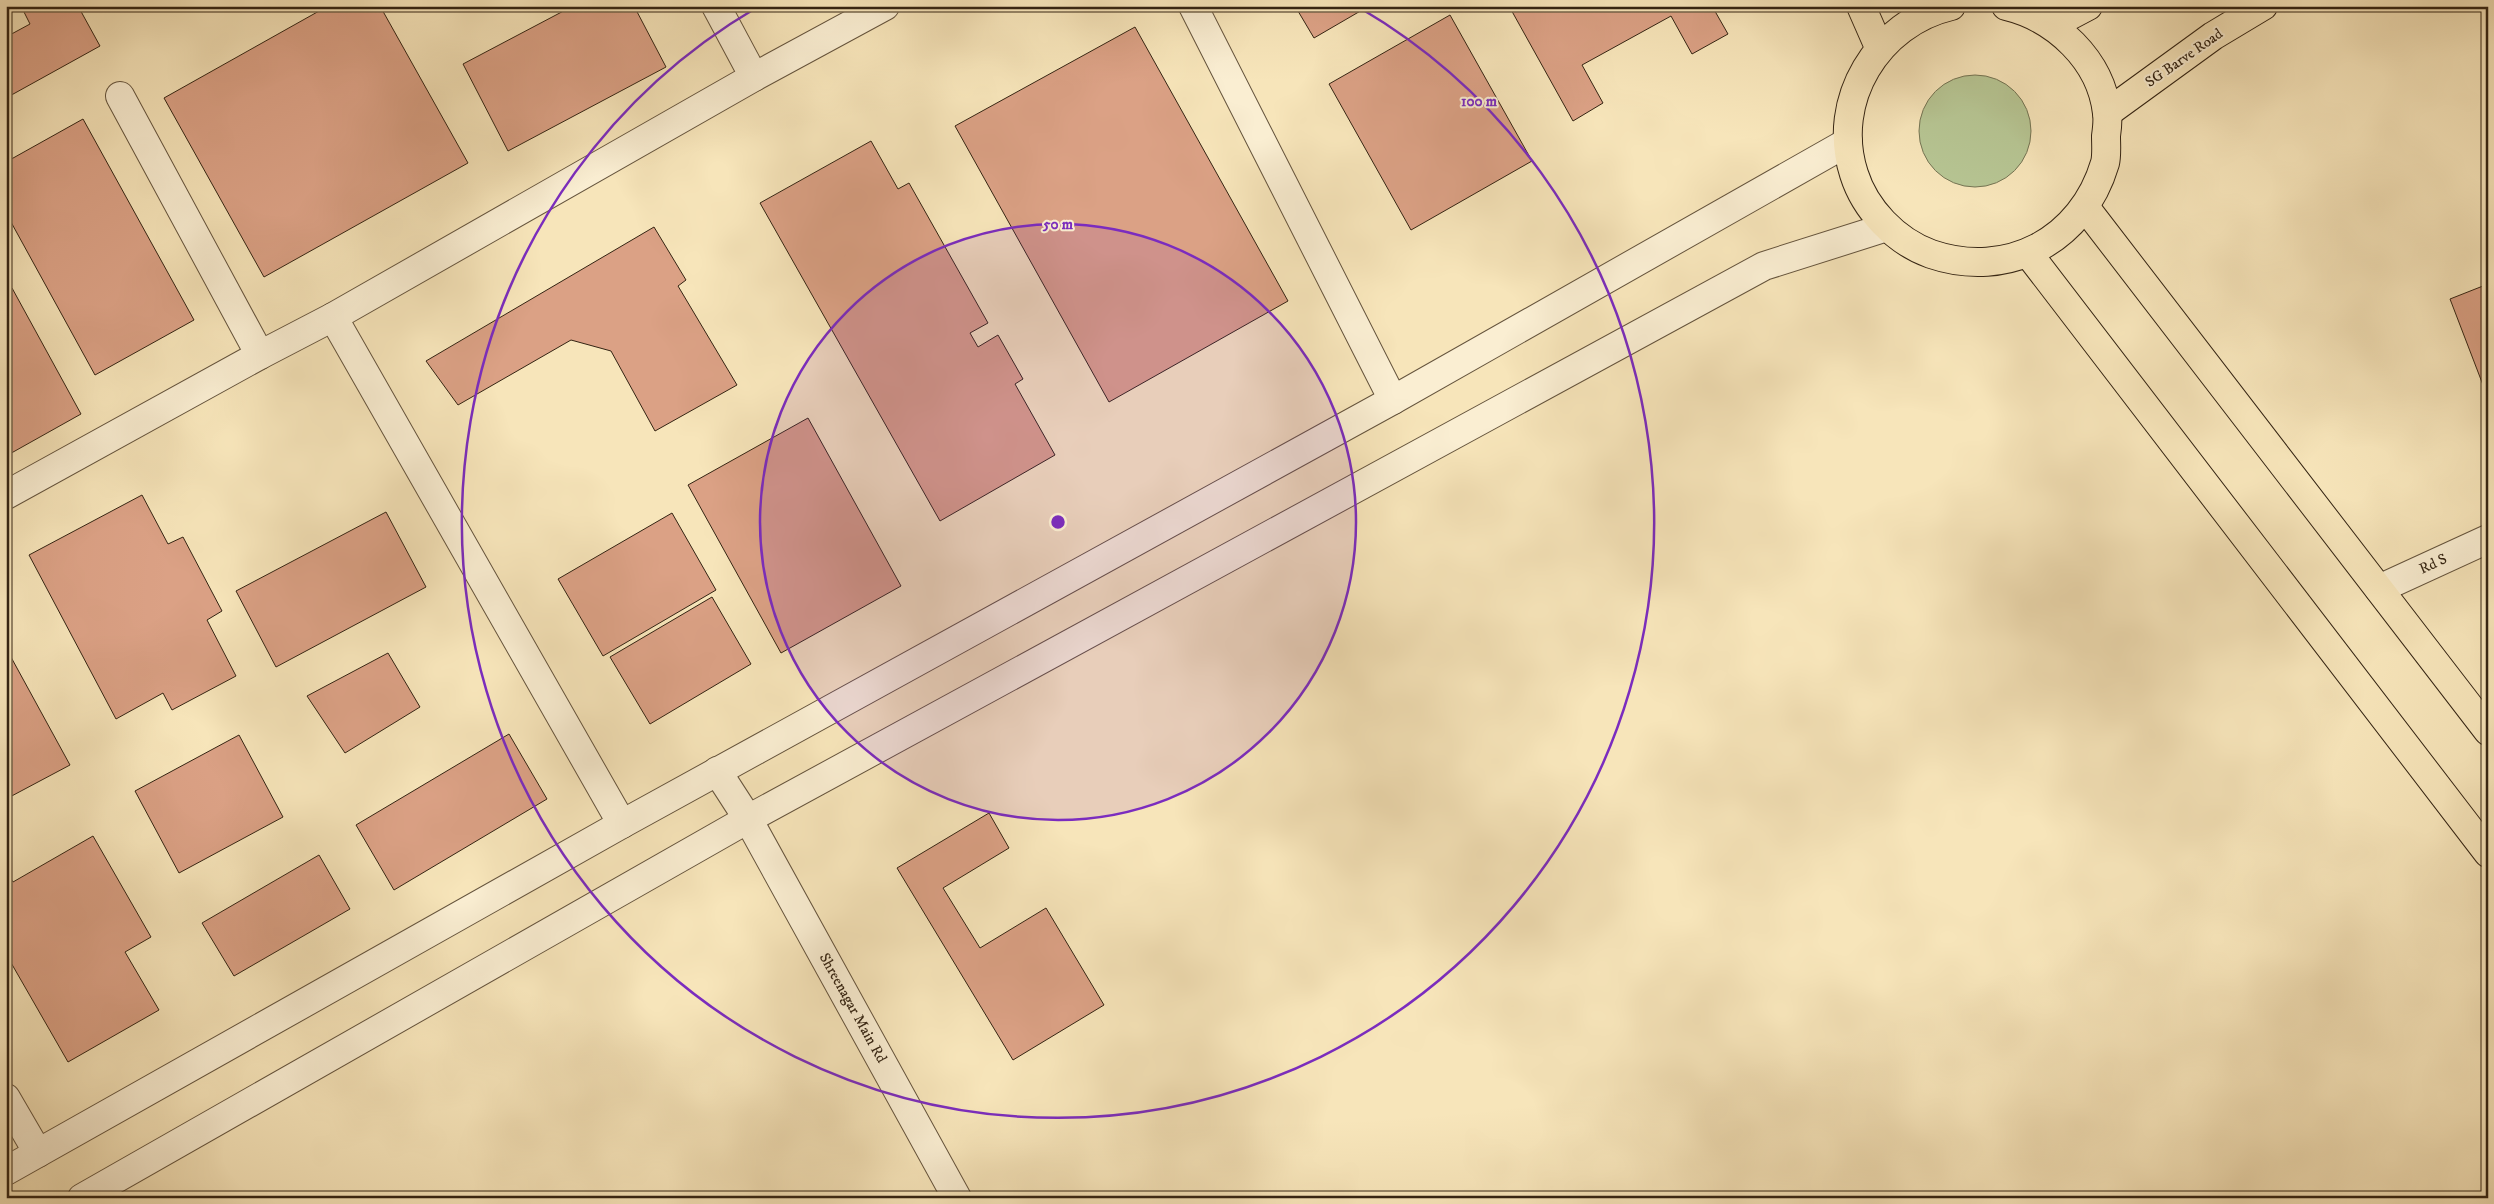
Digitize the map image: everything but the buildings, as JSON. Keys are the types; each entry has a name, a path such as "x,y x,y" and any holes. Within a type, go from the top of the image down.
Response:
{"main road":[{"path":"1861,6 1880,47"},
{"path":"1951,6 1932,11 1903,26 1880,47 1861,76 1858,84 1850,108 1848,142 1854,174 1867,202 1887,227 1918,249 1953,261 1991,263 2028,253 2060,234 2085,207 2105,162 2107,113 2098,80 2079,49 2052,25 2025,11 2006,6"},
{"path":"2052,25 2088,6"},
{"name":"SG Barve Road","path":"2107,113 2213,36 2263,6"},
{"path":"2085,207 2488,732"},
{"path":"2028,253 2488,853"}],"street":[{"path":"716,6 754,77"},
{"path":"6,495 260,355 333,317 754,77 885,6"},
{"path":"1194,6 1393,400"},
{"path":"120,96 260,355"},
{"path":"6,1171 622,824 1393,400 1848,142"},
{"path":"82,1198 748,819 1764,266 1887,227"},
{"path":"333,317 622,824"},
{"name":"Rd S","path":"2379,590 2488,539"},
{"name":"Shreenagar Main Rd","path":"718,772 748,819 957,1198"},
{"path":"6,1098 38,1153"}],"green space":[{"path":"1975,75 1986,76 1996,80 2014,92 2026,110 2030,120 2030,142 2026,152 2014,170 1996,182 1986,186 1975,187 1964,186 1954,182 1936,170 1924,152 1920,142 1919,131 1920,120 1924,110 1936,92 1954,80 1964,76"}]}
